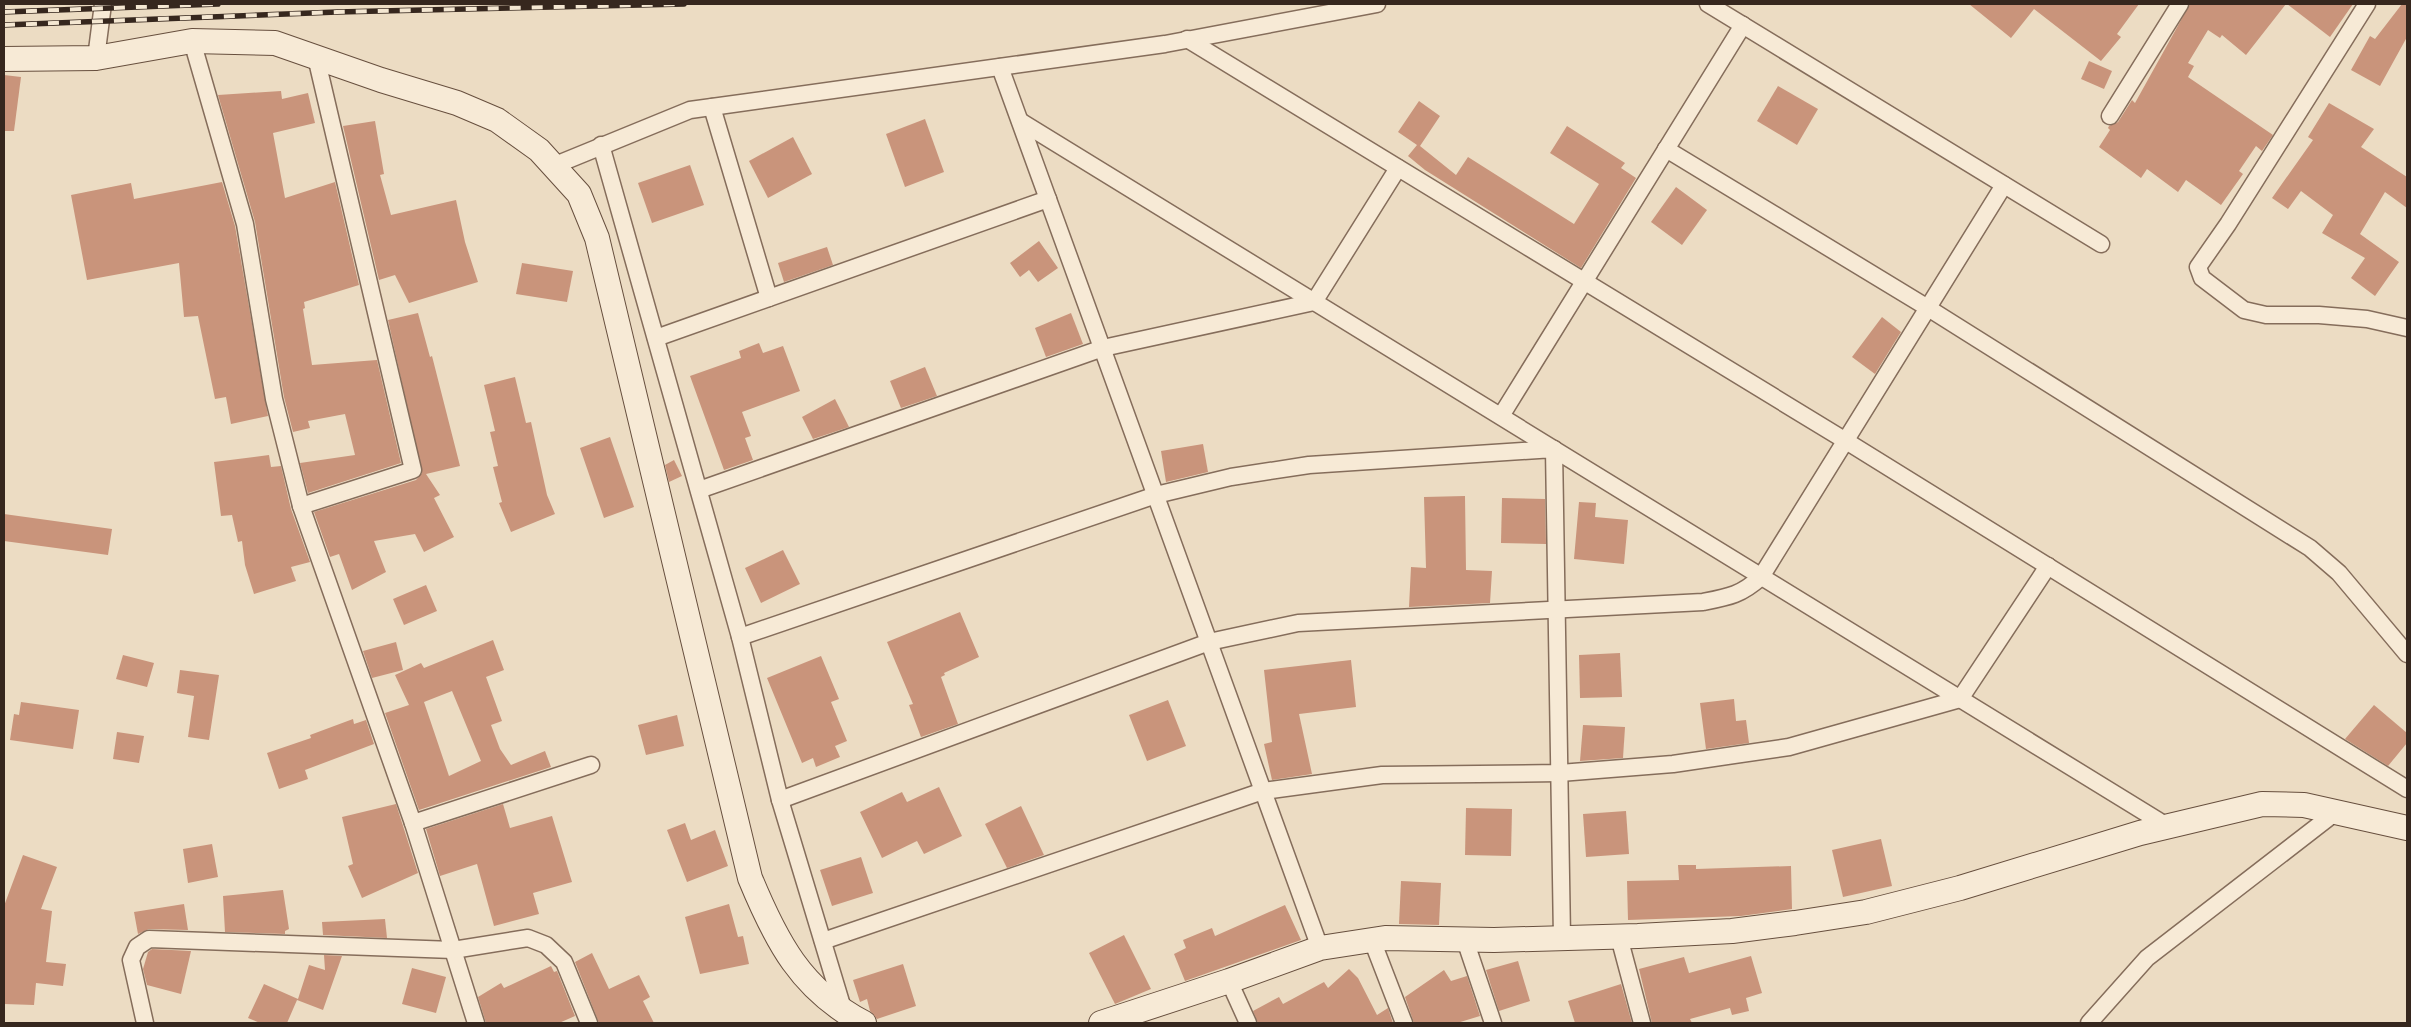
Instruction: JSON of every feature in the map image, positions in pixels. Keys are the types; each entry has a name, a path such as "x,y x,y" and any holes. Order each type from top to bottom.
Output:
{"street":[{"path":"96,58 103,4"},
{"path":"553,166 690,110 1187,40 1376,4"},
{"path":"1708,4 2100,244"},
{"path":"2110,116 2180,4"},
{"path":"2368,4 2234,216 2198,267 2202,278 2244,310 2266,315 2319,315 2367,319 2407,328"},
{"path":"1501,416 1743,25"},
{"path":"1187,40 1846,441 2407,789"},
{"path":"192,41 245,224 274,399 301,506 413,823 476,1023"},
{"path":"4,58 96,58 192,41 275,43 457,103 489,117 539,150 578,194 597,238 750,878 769,924 786,954 816,989 854,1018"},
{"path":"301,506 413,470 316,57"},
{"path":"1000,67 1320,948"},
{"path":"712,107 769,298"},
{"path":"1020,121 2167,826"},
{"path":"601,145 740,637 780,800 823,941 854,1018"},
{"path":"1666,149 1928,308 2310,548 2339,573 2407,654"},
{"path":"699,490 1103,348 1314,302 1398,168"},
{"path":"780,800 1209,642 1298,623 1703,602 1729,597 1746,590 1761,577 2004,184"},
{"path":"656,338 1048,199"},
{"path":"740,637 1156,495 1231,478 1309,465 1554,449"},
{"path":"1554,449 1562,938"},
{"path":"823,941 1264,791 1382,775 1560,773 1673,764 1789,747 1960,699 2048,566"},
{"path":"413,823 591,765"},
{"path":"1101,1023 1142,1017 1230,981 1320,948 1372,940 1619,937 1732,931 1866,912 1960,888 2167,826 2262,804 2304,805 2407,828"},
{"path":"2089,1023 2147,958 2336,812"},
{"path":"1619,937 1642,1023"},
{"path":"146,1023 130,960 137,947 149,939 452,950 528,938 546,945 564,962 589,1023"},
{"path":"1372,940 1404,1023"},
{"path":"1465,940 1492,1023"},
{"path":"1230,981 1248,1023"}],"building":[{"path":"1969,4 2139,4 2117,34 2121,37 2101,61 2034,9 2011,38"},
{"path":"2190,4 2286,4 2246,55 2222,35 2220,38 2208,30 2188,63 2194,66 2188,77 2273,135 2262,151 2256,146 2239,171 2243,174 2221,205 2186,180 2178,192 2147,169 2141,178 2099,147 2110,130 2109,126 2118,122 2132,100 2135,103"},
{"path":"2287,4 2353,4 2330,37"},
{"path":"2402,4 2407,4 2407,37 2380,86 2351,70 2370,36 2375,39"},
{"path":"2089,61 2112,71 2104,89 2081,79"},
{"path":"4,75 21,77 14,131 4,131"},
{"path":"1778,86 1818,109 1797,145 1757,121"},
{"path":"281,91 282,99 308,93 315,123 273,133 285,198 335,182 359,285 304,302 305,308 303,309 312,365 377,360 401,463 308,493 300,463 355,455 345,414 308,421 310,428 293,432 284,397 255,222 218,95"},
{"path":"1419,101 1440,116 1420,146 1456,175 1468,157 1574,224 1599,184 1550,153 1567,126 1625,163 1621,168 1636,178 1581,268 1425,170 1408,156 1417,145 1398,132"},
{"path":"2329,103 2374,129 2361,147 2407,177 2407,208 2385,192 2360,234 2399,262 2375,296 2351,278 2365,258 2322,233 2333,215 2301,191 2288,209 2272,198 2313,140 2308,137"},
{"path":"925,119 944,172 905,187 886,134"},
{"path":"375,121 384,174 380,175 391,215 456,200 465,242 478,282 409,303 395,275 379,280 343,126"},
{"path":"793,137 812,174 768,198 749,161"},
{"path":"690,165 704,205 652,223 638,183"},
{"path":"222,182 235,226 268,416 231,424 226,397 215,399 198,316 184,317 179,263 87,280 71,195 131,183 134,199"},
{"path":"1676,187 1707,210 1682,245 1651,222"},
{"path":"1039,241 1058,268 1038,282 1029,270 1020,277 1010,263"},
{"path":"827,247 833,265 784,282 778,263"},
{"path":"522,263 573,271 567,302 516,294"},
{"path":"418,313 430,357 432,356 460,466 426,474 440,495 434,498 454,537 424,552 415,534 374,541 386,572 352,590 339,554 330,557 314,512 416,480 422,473 388,320"},
{"path":"1071,313 1083,344 1046,357 1035,328"},
{"path":"1882,317 1901,332 1875,374 1852,357"},
{"path":"759,343 763,353 783,346 800,391 742,412 751,436 745,438 753,460 724,470 690,376 741,358 739,351"},
{"path":"925,367 937,396 901,408 890,381"},
{"path":"515,377 526,423 531,422 547,495 555,514 511,532 499,503 502,502 493,467 498,466 490,432 495,431 484,385"},
{"path":"835,399 849,427 813,439 802,417"},
{"path":"610,437 634,507 604,518 580,448"},
{"path":"1203,444 1208,472 1166,482 1161,451"},
{"path":"269,455 271,467 281,466 291,509 310,562 291,567 296,581 254,594 245,565 242,541 238,542 232,515 221,516 214,462"},
{"path":"674,460 682,476 669,482 665,465"},
{"path":"1465,496 1466,570 1492,571 1490,603 1409,607 1411,567 1426,568 1424,497"},
{"path":"1502,498 1545,499 1546,544 1501,543"},
{"path":"1579,502 1596,503 1595,517 1628,520 1624,564 1574,559"},
{"path":"4,514 112,529 108,555 4,541"},
{"path":"783,550 800,584 761,603 745,568"},
{"path":"426,585 437,611 404,625 393,599"},
{"path":"960,612 979,657 944,673 945,675 941,677 958,724 921,737 909,705 913,704 887,642"},
{"path":"493,640 504,670 486,677 502,721 491,725 500,749 511,765 545,751 551,767 419,810 385,713 409,705 395,675 421,663 424,668","holes":["452,691 481,761 449,776 424,702"]},
{"path":"396,642 403,670 372,678 363,651"},
{"path":"1620,653 1622,697 1580,698 1579,655"},
{"path":"123,655 154,663 147,687 116,679"},
{"path":"821,656 839,699 831,702 847,741 835,746 840,757 816,767 813,758 802,763 767,678"},
{"path":"1351,660 1356,707 1299,714 1312,774 1272,780 1264,744 1272,742 1264,670"},
{"path":"180,670 219,675 209,740 188,737 194,696 177,693"},
{"path":"1734,699 1736,721 1746,720 1749,743 1706,749 1700,703"},
{"path":"1168,700 1186,746 1147,761 1129,715"},
{"path":"21,702 79,710 73,749 10,740 14,714 19,715"},
{"path":"2374,705 2407,733 2407,743 2388,766 2345,739"},
{"path":"677,715 684,746 646,755 638,725"},
{"path":"353,719 354,724 366,720 374,744 305,770 308,779 279,789 267,753 311,738 310,735"},
{"path":"1583,725 1625,727 1623,758 1580,761"},
{"path":"117,732 144,736 139,763 113,759"},
{"path":"939,787 962,836 924,854 917,841 882,858 860,812 902,792 907,802"},
{"path":"396,804 418,873 362,898 348,866 353,864 342,817"},
{"path":"503,804 510,828 552,816 572,882 533,893 539,914 494,926 477,864 440,876 426,829"},
{"path":"1021,806 1044,855 1007,868 985,824"},
{"path":"1466,808 1512,809 1511,856 1465,855"},
{"path":"1626,811 1629,854 1586,857 1583,814"},
{"path":"685,823 691,840 715,830 728,866 687,882 667,830"},
{"path":"1881,839 1892,886 1843,897 1832,850"},
{"path":"212,844 218,877 188,883 183,849"},
{"path":"23,855 57,867 41,909 52,911 46,962 66,964 63,986 36,983 34,1005 4,1004 4,906"},
{"path":"861,857 873,893 832,906 820,870"},
{"path":"1678,865 1696,865 1696,869 1791,866 1792,909 1741,916 1628,920 1627,881 1679,880"},
{"path":"1401,881 1441,883 1439,925 1399,924"},
{"path":"283,890 289,929 285,931 285,934 225,932 223,896"},
{"path":"184,904 188,930 149,929 138,934 134,912"},
{"path":"729,904 738,937 743,936 749,964 700,974 685,917"},
{"path":"1285,905 1301,940 1185,981 1174,954 1186,948 1183,940 1212,928 1215,936"},
{"path":"385,919 387,938 323,935 322,922"},
{"path":"1124,935 1151,989 1115,1004 1089,953"},
{"path":"152,949 191,951 181,994 147,985 143,969 148,952"},
{"path":"592,953 609,989 639,975 650,997 643,1001 654,1023 599,1023 575,962"},
{"path":"324,955 342,956 323,1010 297,1000 287,1023 260,1023 248,1018 264,984 298,999 309,965 325,970"},
{"path":"1751,956 1762,993 1746,998 1749,1011 1732,1015 1730,1008 1690,1019 1692,1023 1652,1023 1639,969 1684,957 1689,973"},
{"path":"1518,961 1530,1001 1499,1011 1486,970"},
{"path":"903,964 916,1006 877,1019 870,1011 867,999 860,1002 853,980"},
{"path":"551,966 554,972 557,971 575,1016 559,1023 486,1023 478,997 501,983 504,988"},
{"path":"412,968 446,977 436,1013 402,1004"},
{"path":"1349,969 1358,978 1377,1015 1388,1008 1393,1023 1258,1023 1253,1011 1279,997 1283,1004 1324,982 1328,988"},
{"path":"1444,970 1451,981 1467,976 1480,1016 1457,1023 1414,1023 1405,997"},
{"path":"1621,984 1632,1023 1575,1023 1568,1001"}],"railway":[{"path":"4,12 218,4"},
{"path":"4,25 337,12 684,4"}]}
